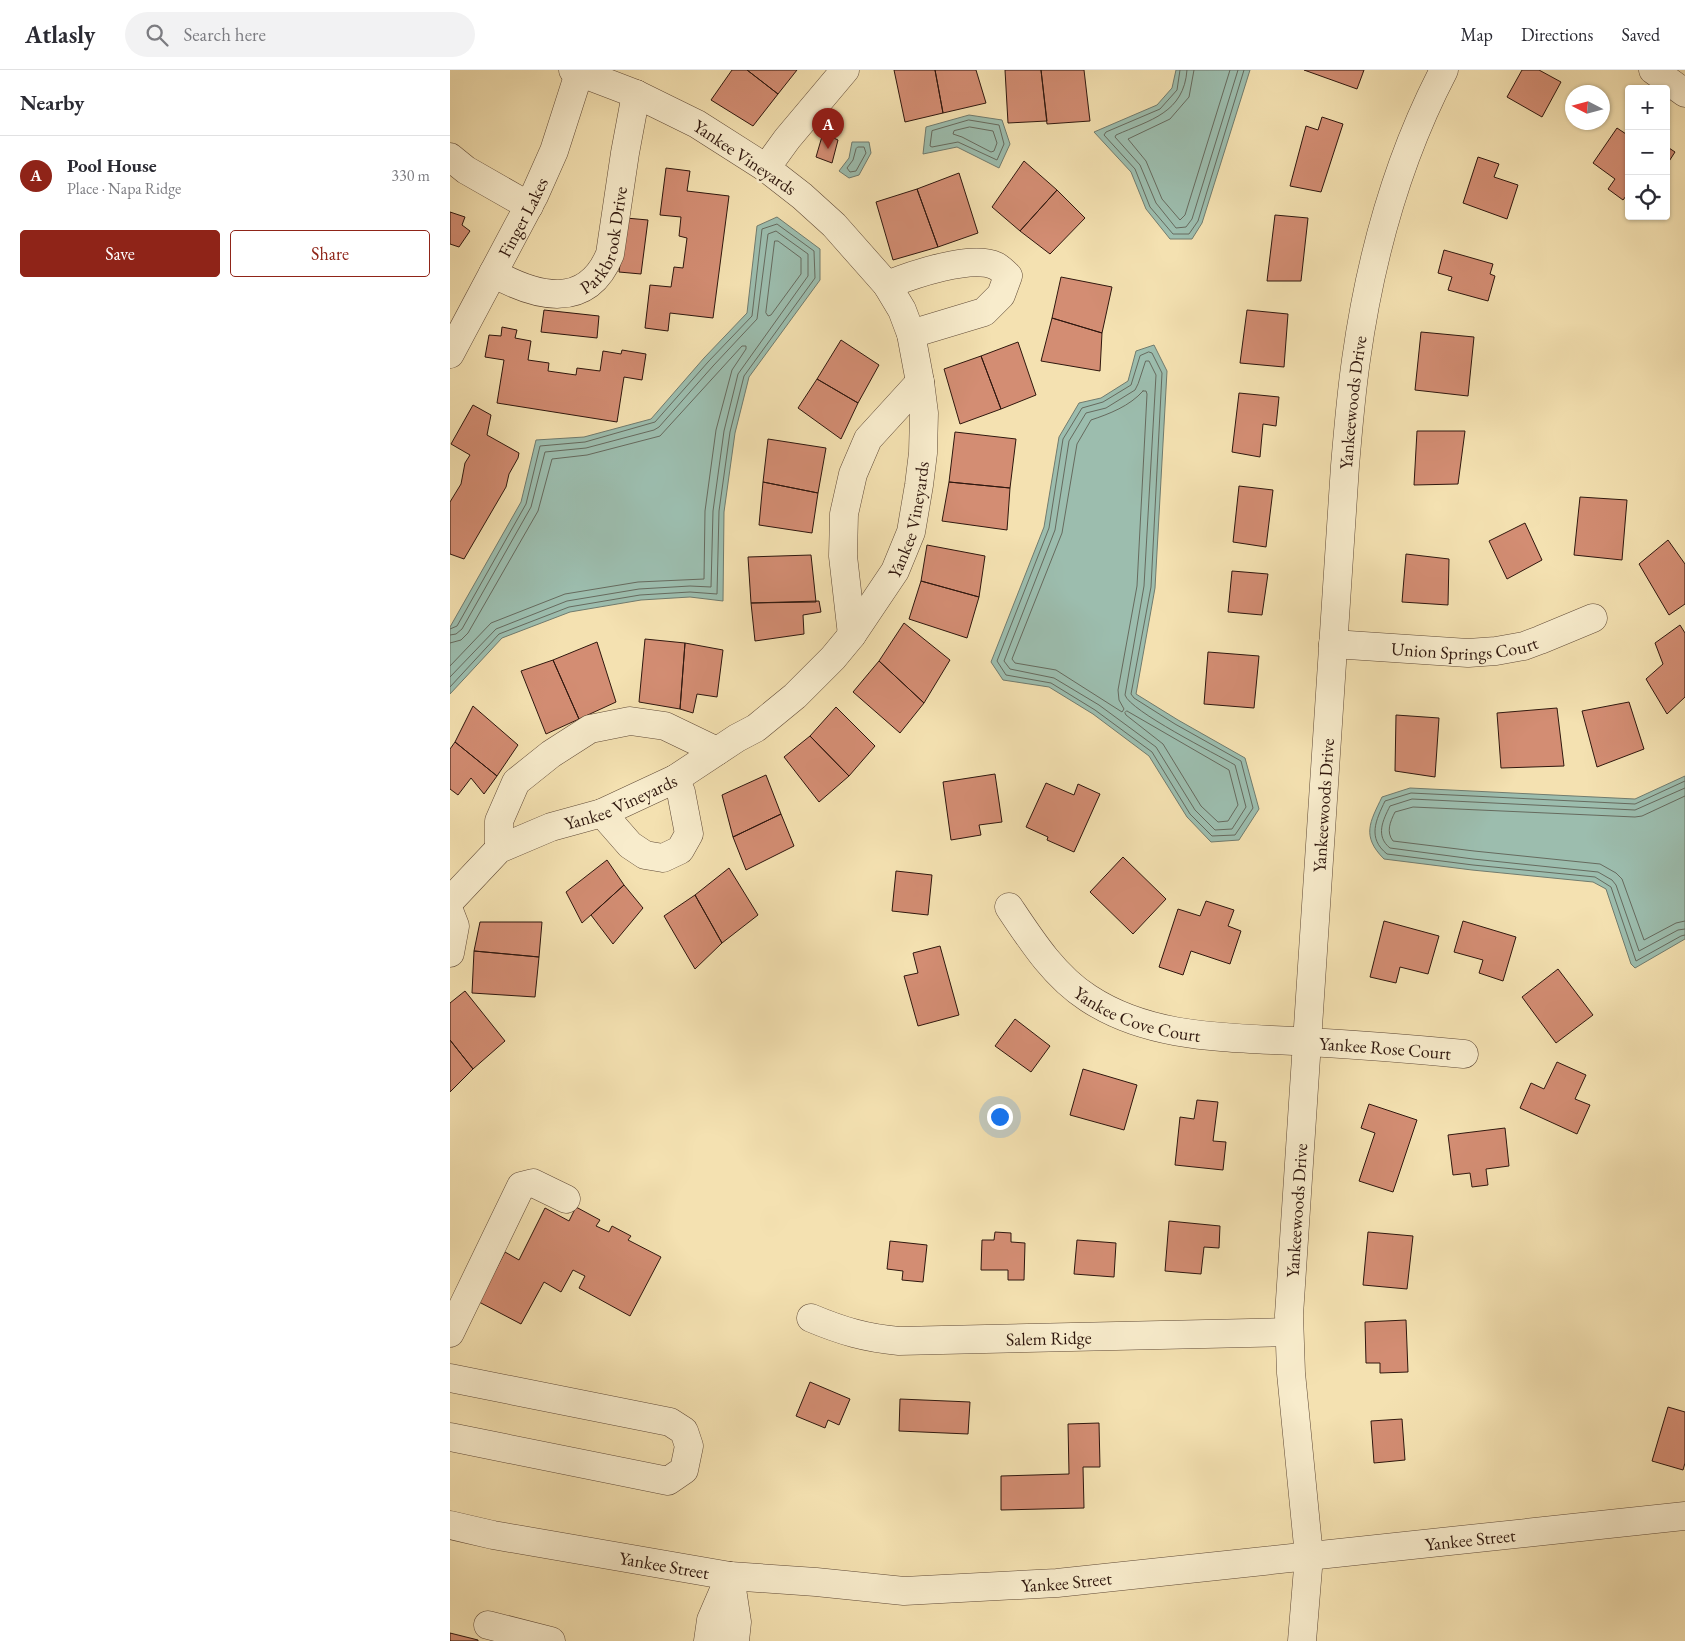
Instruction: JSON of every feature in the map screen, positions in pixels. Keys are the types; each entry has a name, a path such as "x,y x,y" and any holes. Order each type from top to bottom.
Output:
{"street":[{"path":"766,168 792,132 845,70"},
{"name":"Yankeewoods Drive","path":"1302,1641 1309,1556 1289,1332 1344,466 1356,360 1367,293 1382,225 1406,155 1431,94 1444,70"},
{"path":"1654,70 1685,93"},
{"name":"Yankee Vineyards","path":"450,901 499,849 551,827 602,813 675,779 756,728 795,696 833,658 852,635 894,571 911,532 923,453 924,413 912,334 902,310 887,285 834,225 802,196 766,168 697,124 636,94 577,71"},
{"name":"Finger Lakes","path":"450,354 529,206 554,151 577,71"},
{"name":"Parkbrook Drive","path":"493,273 535,292 555,294 571,293 585,288 605,268 610,254 636,94"},
{"path":"450,157 466,170 529,206"},
{"path":"887,285 913,275 975,261 997,266 1008,276 1001,295 984,312 912,334"},
{"path":"852,635 843,556 844,514 853,474 868,439 920,382"},
{"name":"Union Springs Court","path":"1333,644 1468,653 1496,651 1540,640 1593,618"},
{"path":"499,849 499,821 516,782 551,754 590,729 630,721 665,726 717,751"},
{"path":"602,813 630,845 645,855 663,858 680,850 689,834 681,792 675,779"},
{"name":"Yankee Cove Court","path":"1009,907 1032,941 1058,973 1086,997 1111,1012 1136,1023 1164,1030 1237,1038 1307,1042"},
{"path":"450,912 455,926 450,953"},
{"name":"Yankee Rose Court","path":"1307,1042 1382,1046 1464,1054"},
{"path":"450,1333 521,1186 533,1183 566,1199"},
{"name":"Salem Ridge","path":"811,1318 842,1331 870,1338 899,1341 1289,1332"},
{"path":"450,1378 670,1422 684,1432 689,1446 684,1470 668,1481 450,1438"},
{"name":"Yankee Street","path":"450,1525 493,1535 730,1576 904,1591 1057,1583 1685,1516"},
{"path":"708,1641 710,1620 730,1576"},
{"path":"730,1576 737,1622 734,1641"},
{"path":"488,1625 551,1641"}],"water":[{"path":"1176,70 1250,70 1202,223 1192,239 1170,239 1146,209 1131,172 1094,132 1157,105 1172,88"},
{"path":"969,115 1002,120 1010,144 999,168 957,147 923,154 926,127"},
{"path":"852,142 869,142 871,153 859,175 849,178 839,171 849,158"},
{"path":"777,217 820,249 820,280 749,377 735,433 724,512 723,601 690,597 641,600 570,612 502,638 450,694 450,627 521,502 536,440 584,437 651,419 704,358 747,313 757,226"},
{"path":"1154,345 1167,371 1155,588 1136,694 1245,758 1259,809 1239,840 1211,842 1187,817 1149,756 1093,714 1049,687 1003,680 991,662 1044,527 1059,437 1079,403 1101,398 1128,381 1136,351"},
{"path":"1685,776 1685,939 1635,968 1631,964 1606,889 1593,882 1384,859 1372,843 1370,836 1371,822 1382,797 1410,788 1635,799"}],"building":[{"path":"732,70 747,70 778,94 753,126 711,100"},
{"path":"747,70 797,70 778,94"},
{"path":"894,70 935,70 943,113 905,122"},
{"path":"935,70 976,70 986,103 943,113"},
{"path":"1005,70 1041,70 1047,121 1008,123"},
{"path":"1041,70 1084,70 1090,121 1047,124"},
{"path":"1304,70 1364,70 1357,89"},
{"path":"1522,70 1539,70 1561,82 1542,117 1507,97"},
{"path":"1322,117 1343,124 1321,192 1290,186 1306,126 1318,130"},
{"path":"1617,128 1625,133 1625,197 1623,200 1608,189 1615,179 1593,163"},
{"path":"823,133 838,140 832,163 816,157"},
{"path":"1670,149 1675,152 1670,160"},
{"path":"1478,157 1499,164 1494,177 1518,185 1507,219 1463,203"},
{"path":"1024,161 1057,190 1020,231 992,207"},
{"path":"666,168 690,171 687,191 729,196 713,318 670,313 668,331 645,328 650,285 671,287 674,267 683,268 687,238 679,236 681,217 660,215"},
{"path":"959,173 978,233 938,247 917,189"},
{"path":"917,189 938,247 893,260 876,202"},
{"path":"1057,190 1085,218 1050,254 1020,231"},
{"path":"450,212 465,217 462,225 470,231 459,247 450,244"},
{"path":"1275,215 1308,218 1301,281 1267,281"},
{"path":"626,218 648,220 641,274 619,272"},
{"path":"1444,250 1493,264 1490,274 1495,276 1488,301 1448,290 1452,277 1438,273"},
{"path":"1061,277 1112,287 1102,333 1052,318"},
{"path":"544,310 599,316 597,338 541,332"},
{"path":"1247,310 1288,314 1284,367 1240,363"},
{"path":"1052,318 1102,333 1100,371 1041,361"},
{"path":"502,327 517,330 515,338 531,341 528,360 549,363 548,371 576,375 577,368 600,371 603,351 621,354 622,350 646,354 642,380 624,377 617,422 497,403 504,360 485,357 489,335 501,336"},
{"path":"1421,332 1474,337 1468,396 1415,390"},
{"path":"841,340 879,365 858,403 817,379"},
{"path":"1018,342 1036,395 1001,409 981,356"},
{"path":"981,356 1001,409 960,424 944,369"},
{"path":"817,379 858,403 841,439 798,408"},
{"path":"1239,393 1279,397 1276,426 1263,424 1260,457 1232,452"},
{"path":"473,405 491,415 487,435 519,453 509,474 506,487 464,559 450,554 450,502 461,484 465,463 470,455 451,444"},
{"path":"1417,431 1465,431 1458,484 1414,485"},
{"path":"955,432 1016,439 1010,488 949,482"},
{"path":"768,439 826,448 818,493 763,482"},
{"path":"763,482 818,493 812,533 759,525"},
{"path":"949,482 1010,488 1007,530 942,521"},
{"path":"1239,486 1273,490 1266,547 1233,542"},
{"path":"1580,497 1627,500 1622,560 1574,555"},
{"path":"1525,523 1542,560 1507,579 1489,541"},
{"path":"1668,540 1685,564 1685,604 1669,615 1639,564"},
{"path":"927,545 985,556 979,597 921,581"},
{"path":"1406,554 1449,559 1448,605 1402,602"},
{"path":"811,555 816,602 751,603 748,557"},
{"path":"1232,571 1268,574 1262,615 1228,612"},
{"path":"921,581 979,597 967,638 909,619"},
{"path":"819,601 821,612 803,615 804,634 755,641 751,603"},
{"path":"904,623 950,660 924,703 879,661"},
{"path":"1680,625 1685,633 1685,697 1667,714 1646,679 1663,664 1655,643"},
{"path":"645,639 685,643 680,709 639,702"},
{"path":"597,642 616,702 579,719 553,660"},
{"path":"685,643 723,650 717,697 697,694 693,713 680,709"},
{"path":"1208,652 1259,656 1254,708 1204,704"},
{"path":"553,660 579,719 546,734 521,671"},
{"path":"879,661 924,703 900,733 853,692"},
{"path":"1629,702 1644,749 1597,767 1582,711"},
{"path":"473,706 518,745 497,776 455,742"},
{"path":"836,707 875,746 849,776 810,736"},
{"path":"1557,708 1564,766 1501,768 1497,713"},
{"path":"1396,715 1439,718 1435,777 1395,771"},
{"path":"810,736 849,776 819,802 784,757"},
{"path":"455,742 497,776 484,794 471,778 458,795 450,789 450,749"},
{"path":"995,774 1002,822 979,825 981,835 951,840 943,782"},
{"path":"766,775 781,814 733,837 722,795"},
{"path":"1046,783 1074,795 1078,784 1100,794 1074,852 1047,840 1048,837 1026,827"},
{"path":"781,814 794,846 746,870 733,837"},
{"path":"1123,857 1166,899 1133,934 1090,892"},
{"path":"607,860 624,885 582,923 566,892"},
{"path":"729,868 758,915 722,943 695,895"},
{"path":"896,871 932,875 928,915 892,911"},
{"path":"624,885 643,908 613,944 591,915"},
{"path":"695,895 722,943 695,969 664,916"},
{"path":"1206,901 1234,910 1228,926 1241,931 1230,964 1191,951 1183,975 1159,967 1178,909 1200,916"},
{"path":"1384,921 1439,936 1428,974 1400,967 1396,983 1370,977"},
{"path":"1463,921 1516,937 1503,981 1479,973 1483,960 1454,952"},
{"path":"480,922 542,922 539,957 474,951"},
{"path":"940,946 959,1015 918,1026 904,976 918,973 913,953"},
{"path":"474,951 539,957 535,997 472,993"},
{"path":"1558,969 1593,1015 1556,1043 1522,997"},
{"path":"465,991 505,1041 473,1069 450,1040 450,1003"},
{"path":"1015,1019 1050,1046 1031,1072 995,1046"},
{"path":"450,1040 473,1069 450,1092"},
{"path":"1557,1062 1586,1075 1575,1099 1590,1105 1577,1134 1520,1108 1531,1083 1544,1089"},
{"path":"1083,1069 1137,1085 1124,1130 1070,1115"},
{"path":"1197,1100 1218,1102 1213,1141 1226,1142 1223,1170 1175,1165 1180,1117 1194,1119"},
{"path":"1369,1104 1417,1120 1393,1192 1359,1181 1375,1133 1361,1128"},
{"path":"1505,1128 1509,1166 1486,1169 1488,1185 1472,1187 1470,1173 1453,1175 1448,1135"},
{"path":"576,1207 600,1220 596,1226 609,1232 612,1226 631,1236 628,1240 661,1257 630,1316 579,1288 585,1276 573,1270 561,1292 544,1282 521,1324 479,1302 505,1252 519,1260 545,1208 569,1221"},
{"path":"1169,1221 1220,1226 1219,1248 1204,1247 1201,1274 1165,1271"},
{"path":"995,1232 1011,1233 1011,1242 1025,1243 1024,1280 1008,1280 1008,1270 981,1270 982,1240 994,1240"},
{"path":"1368,1232 1413,1236 1407,1289 1363,1285"},
{"path":"1077,1240 1116,1243 1114,1277 1074,1274"},
{"path":"890,1241 927,1245 923,1282 902,1280 903,1271 887,1269"},
{"path":"1406,1320 1408,1372 1380,1373 1380,1363 1366,1363 1365,1322"},
{"path":"810,1382 850,1399 839,1425 828,1420 825,1428 796,1416"},
{"path":"900,1399 970,1402 968,1434 899,1431"},
{"path":"1668,1407 1685,1412 1685,1463 1683,1470 1652,1461"},
{"path":"1402,1419 1405,1460 1374,1463 1371,1421"},
{"path":"1099,1423 1100,1467 1083,1467 1084,1508 1001,1510 1001,1476 1069,1474 1068,1424"},
{"path":"450,1633 478,1640 478,1641 450,1641"}],"place":[{"name":"Pool House","path":"828,149"}]}
